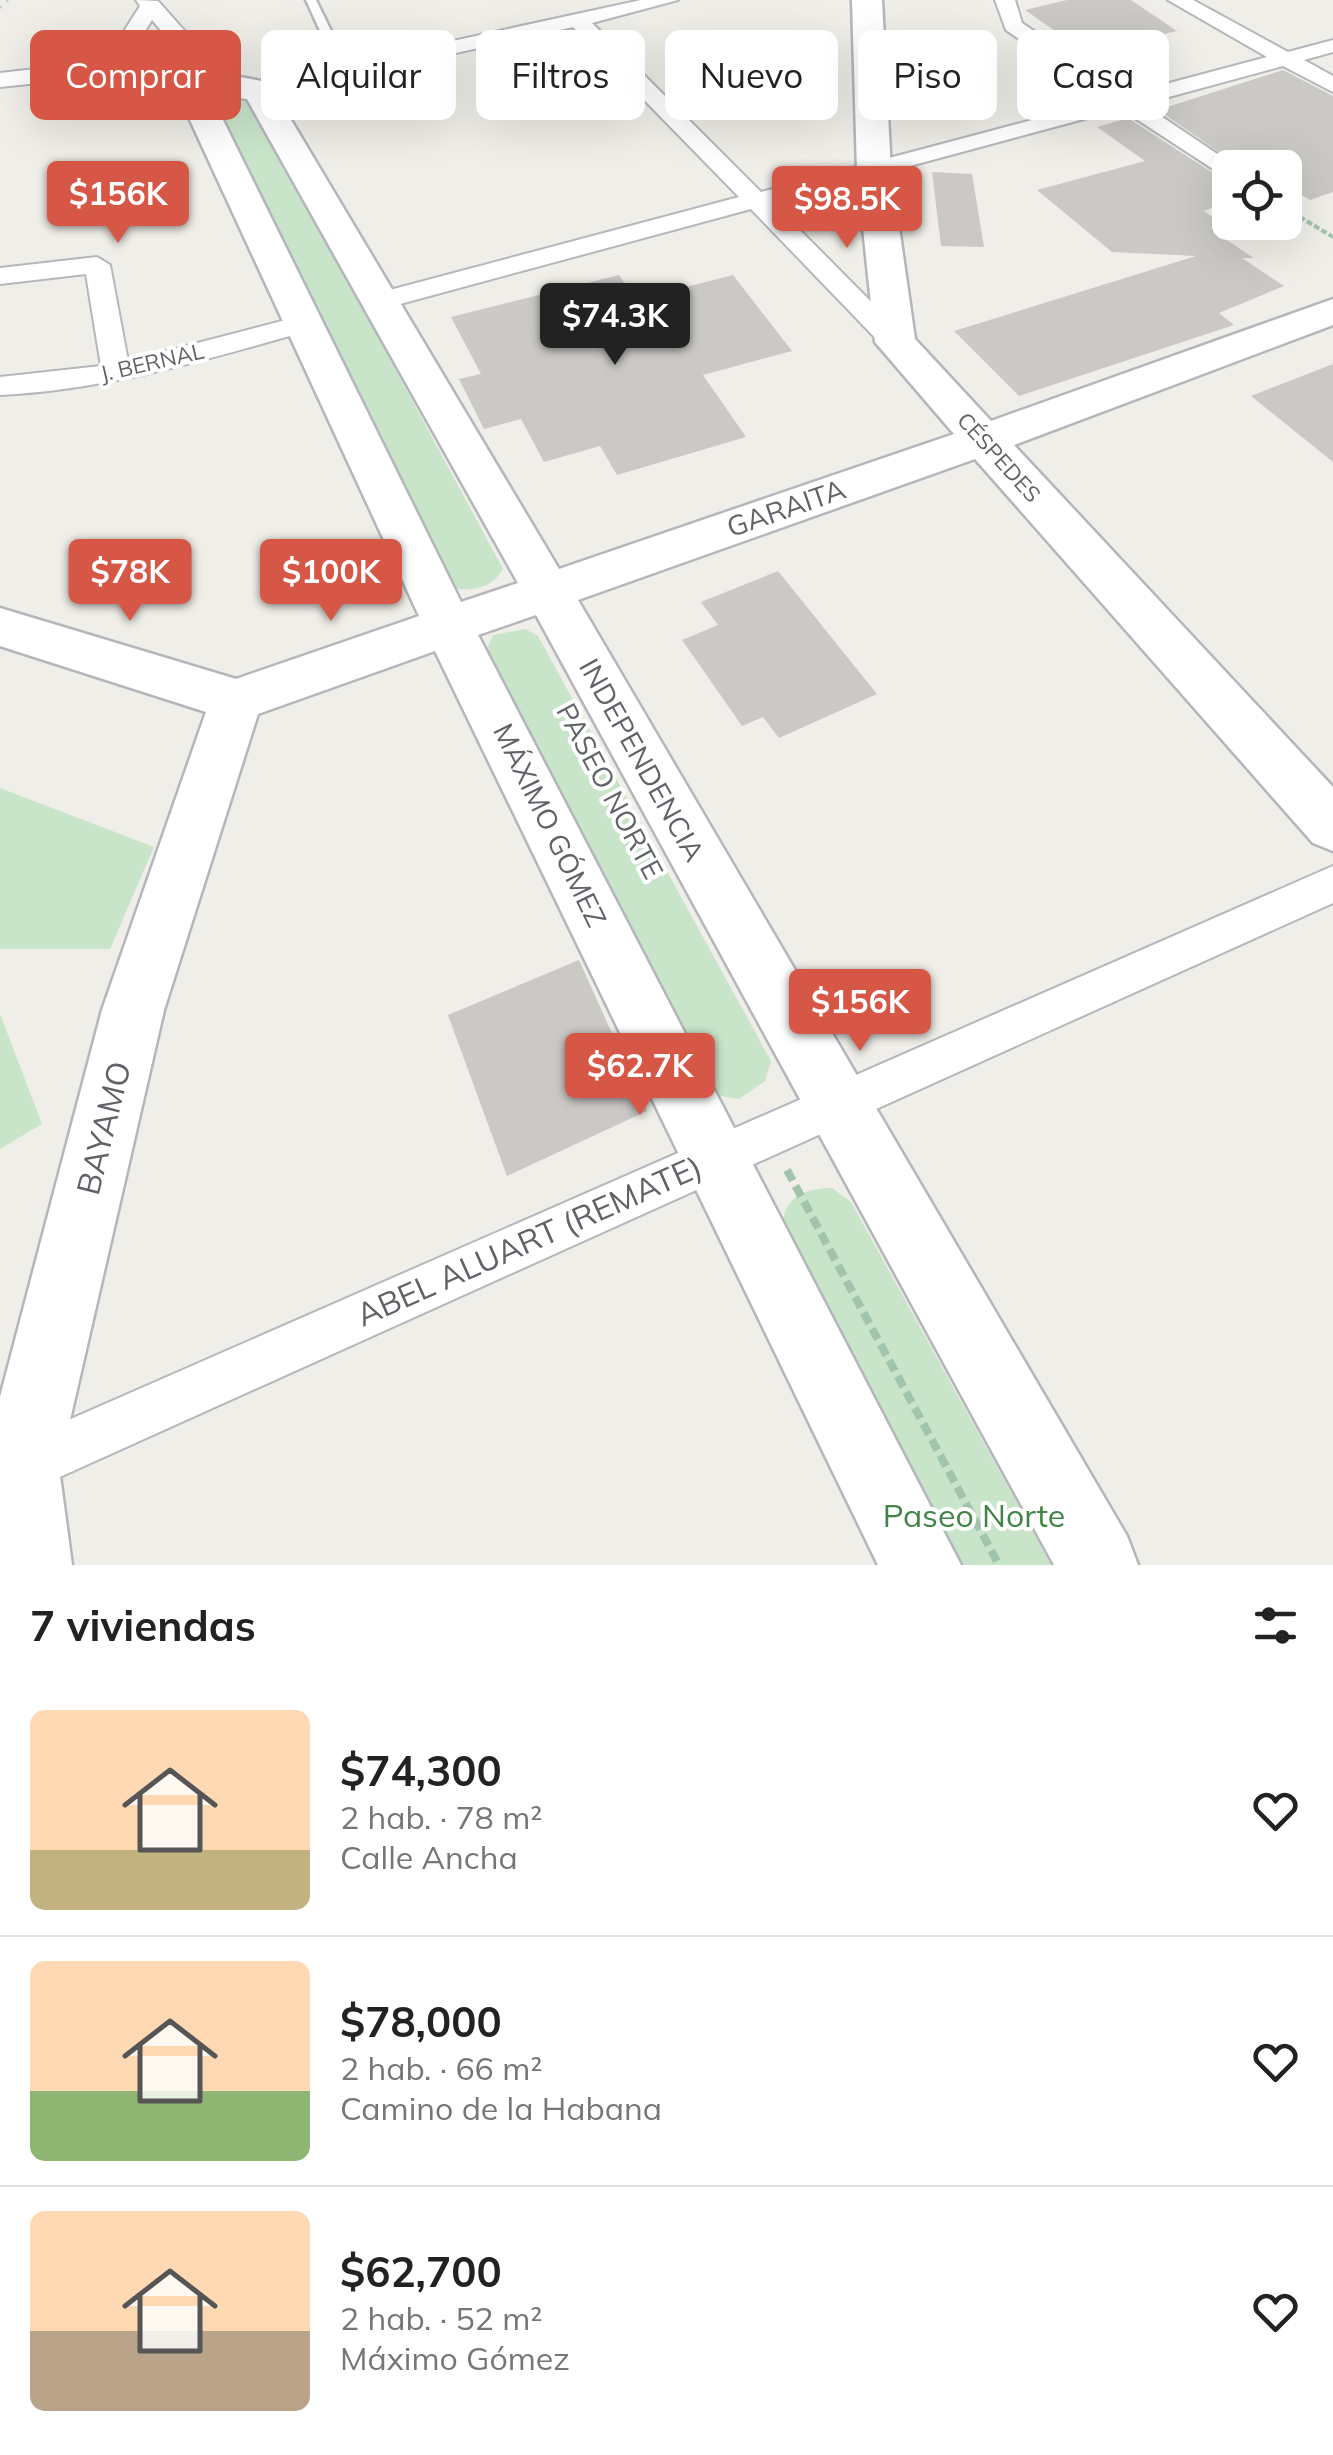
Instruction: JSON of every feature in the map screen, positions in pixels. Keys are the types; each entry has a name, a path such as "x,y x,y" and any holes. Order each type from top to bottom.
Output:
{"street":[{"path":"456,45 668,0"},
{"path":"867,0 874,171 895,342"},
{"path":"1005,0 1013,26 1019,30"},
{"path":"1178,0 1333,85"},
{"path":"133,30 148,3"},
{"name":"INDEPENDENCIA","path":"148,3 175,30"},
{"path":"576,19 759,200 895,342"},
{"path":"1169,92 1333,46"},
{"path":"0,80 30,75"},
{"name":"INDEPENDENCIA","path":"241,99 380,301 1098,1565"},
{"name":"MÁXIMO GÓMEZ","path":"206,120 301,324 452,625 741,1147 921,1565"},
{"path":"380,301 1064,120"},
{"path":"1149,120 1212,161"},
{"path":"0,276 97,265 116,371"},
{"name":"GARAITA","path":"236,700 983,440 1333,311"},
{"name":"J. BERNAL","path":"0,386 40,386 116,371 301,324"},
{"name":"CÉSPEDES","path":"895,342 1333,826"},
{"path":"0,627 236,700"},
{"name":"BAYAMO","path":"32,1565 10,1472 133,1010 236,700"},
{"name":"ABEL ALUART (REMATE)","path":"10,1472 1333,884"}],"lane":[{"path":"311,0 325,30"}],"path":[{"path":"1302,219 1333,238"},
{"path":"741,1147 999,1565"}],"green space":[{"path":"241,100 252,103 503,569 486,585 472,589 448,587 221,120 241,120"},
{"path":"525,629 538,636 771,1061 765,1081 739,1099 701,1093 485,653 493,635"},
{"path":"0,788 154,847 110,949 0,949"},
{"path":"0,1014 42,1124 0,1149"},
{"name":"Paseo Norte","path":"832,1188 851,1202 1051,1565 949,1565 783,1233 785,1212 795,1198"}],"building":[{"path":"1067,0 1131,0 1177,31 1054,30 1025,10"},
{"path":"1283,70 1333,96 1333,192 1310,200 1302,195 1302,150 1216,150 1169,118 1169,106"},
{"path":"1131,120 1212,172 1212,208 1204,211 1212,216 1212,240 1227,240 1254,258 1242,258 1284,286 1219,313 1234,325 1019,396 954,331 1196,256 1112,252 1037,190 1145,161 1097,127"},
{"path":"932,172 972,174 984,247 941,246"},
{"path":"619,275 636,300 733,275 792,351 703,375 746,437 617,475 600,446 544,462 521,419 484,429 459,379 481,374 451,317"},
{"path":"1333,364 1333,462 1251,396"},
{"path":"778,571 877,694 779,738 763,717 742,726 682,640 718,625 701,602"},
{"path":"579,960 647,1111 507,1176 448,1015"}],"railway":[{"path":"0,7 7,0"}]}
